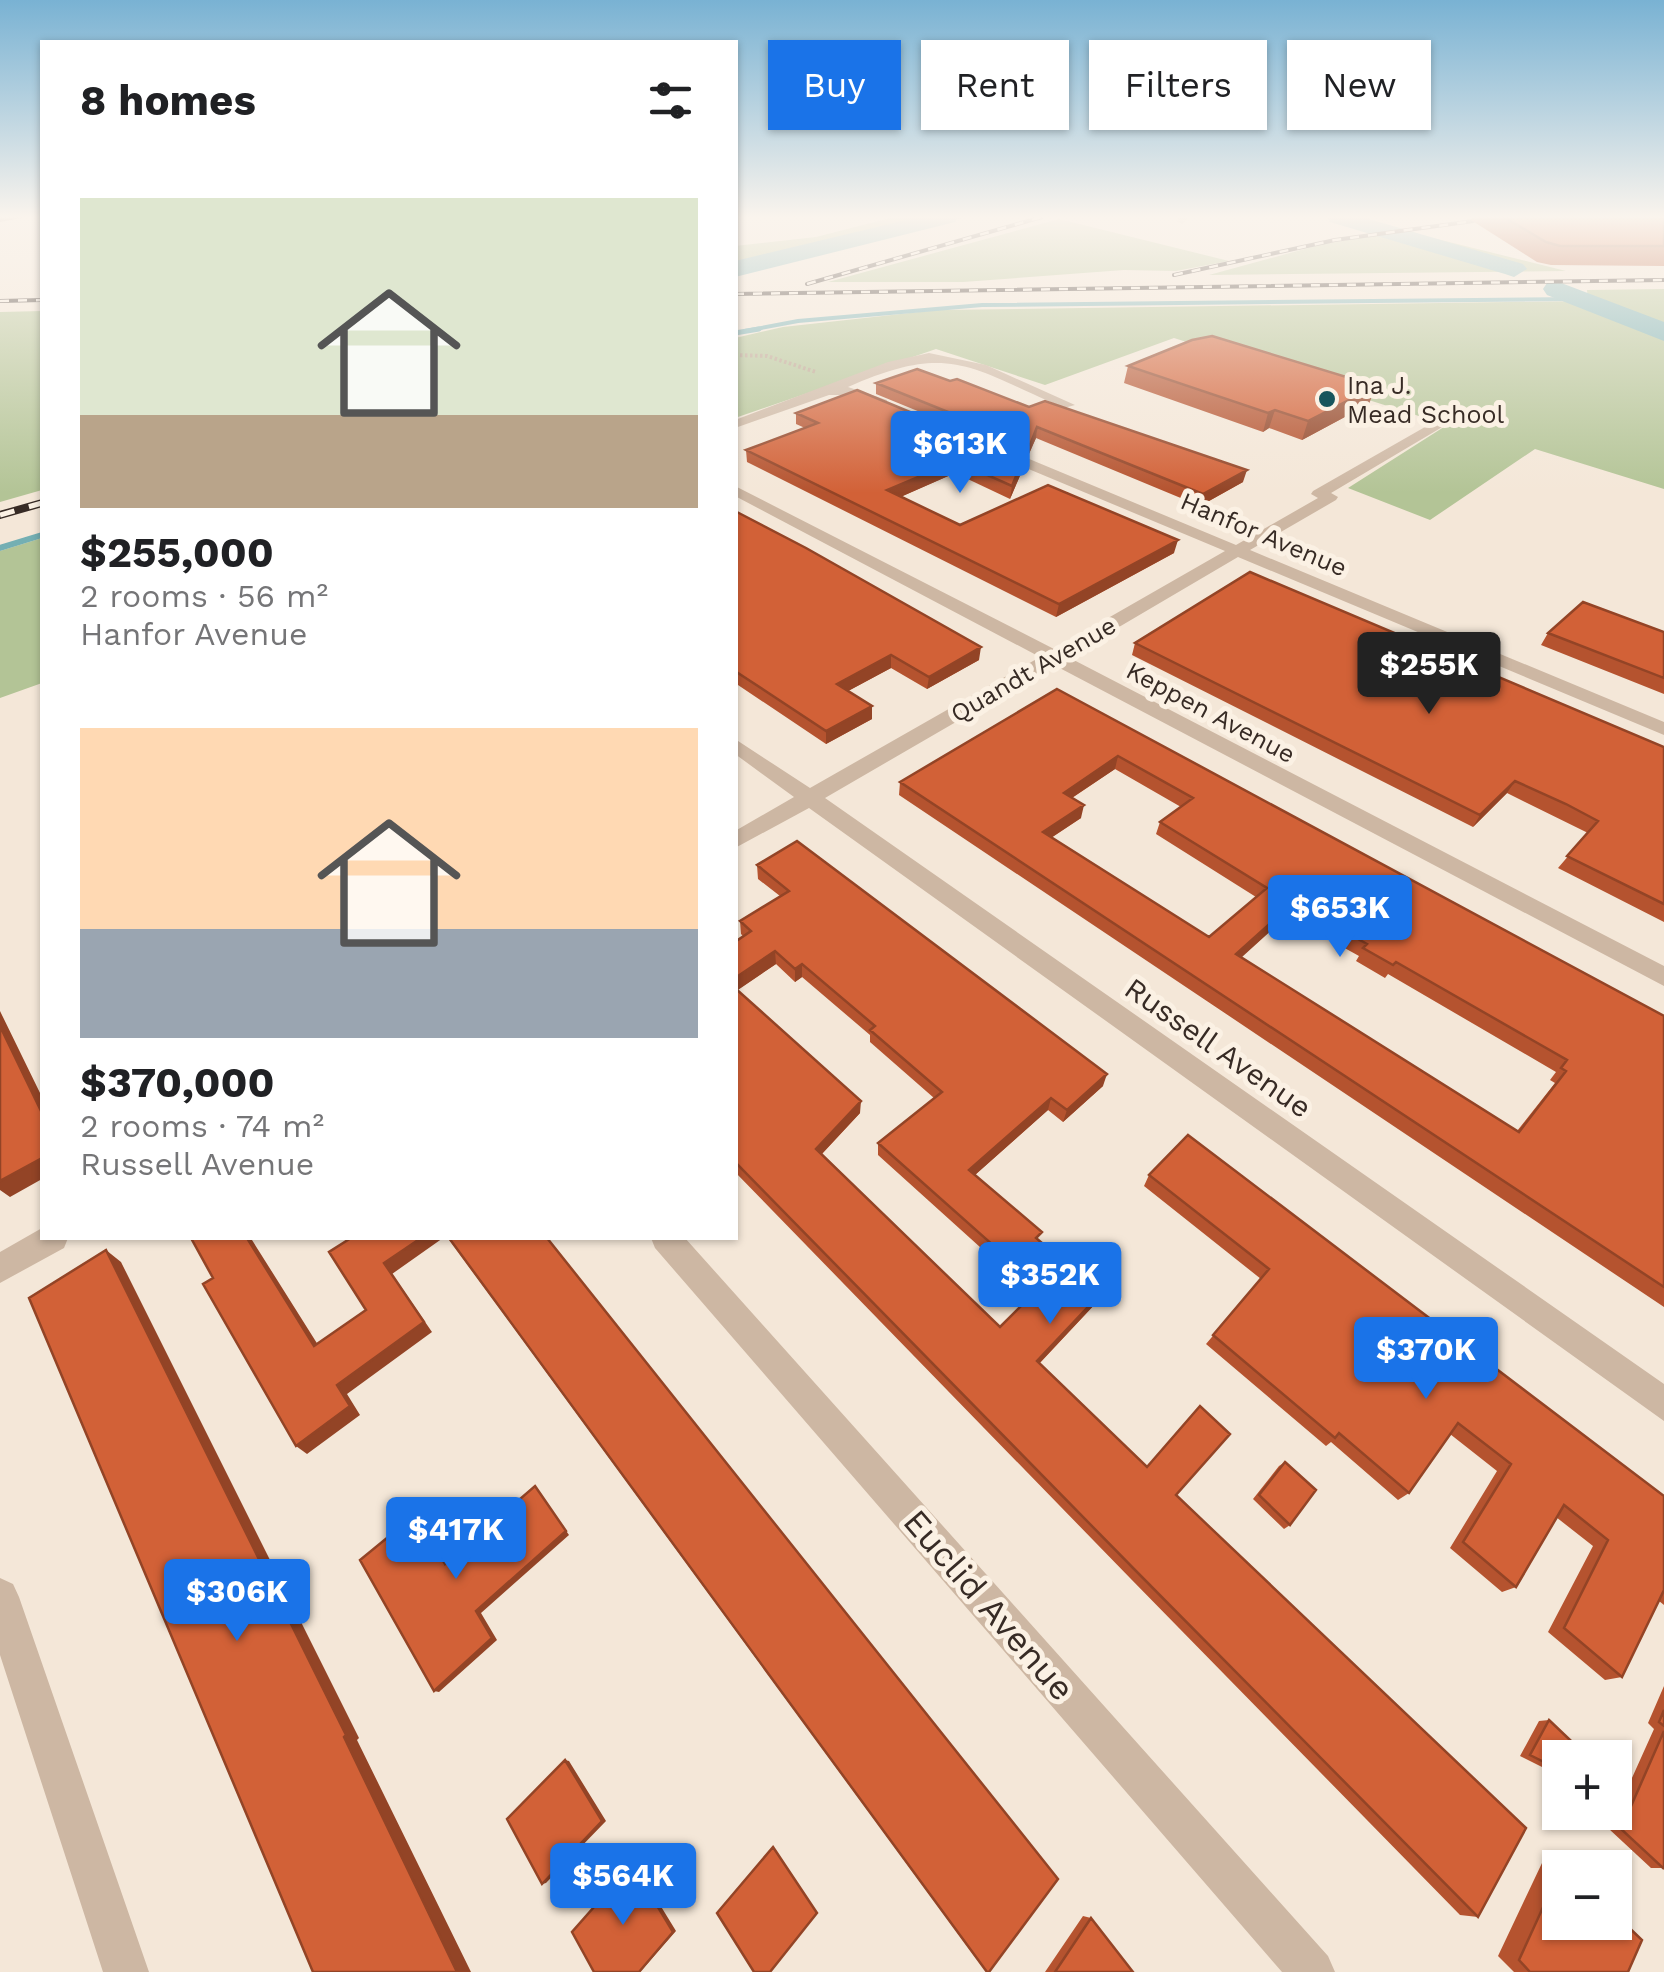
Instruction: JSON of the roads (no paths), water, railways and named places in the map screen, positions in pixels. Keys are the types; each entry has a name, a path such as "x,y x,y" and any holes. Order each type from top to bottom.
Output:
{"street":[{"path":"738,423 918,358 934,357 972,366 1069,406"},
{"path":"835,390 908,414"},
{"name":"Quandt Avenue","path":"738,838 1240,550 1437,426"},
{"name":"Hanfor Avenue","path":"980,444 1664,728"},
{"name":"Keppen Avenue","path":"738,492 1664,976"},
{"name":"Russell Avenue","path":"738,747 1664,1404"},
{"path":"0,1268 49,1240"},
{"name":"Euclid Avenue","path":"668,1240 1312,1972"},
{"path":"0,1598 126,1972"}],"waterway":[{"path":"745,331 798,321 936,309"},
{"path":"1606,309 1664,332"},
{"path":"738,332 759,329"},
{"path":"0,548 40,536"}],"railway":[{"path":"0,515 40,504"}],"place":[{"name":"Ina J. Mead School","path":"1327,399"}]}
